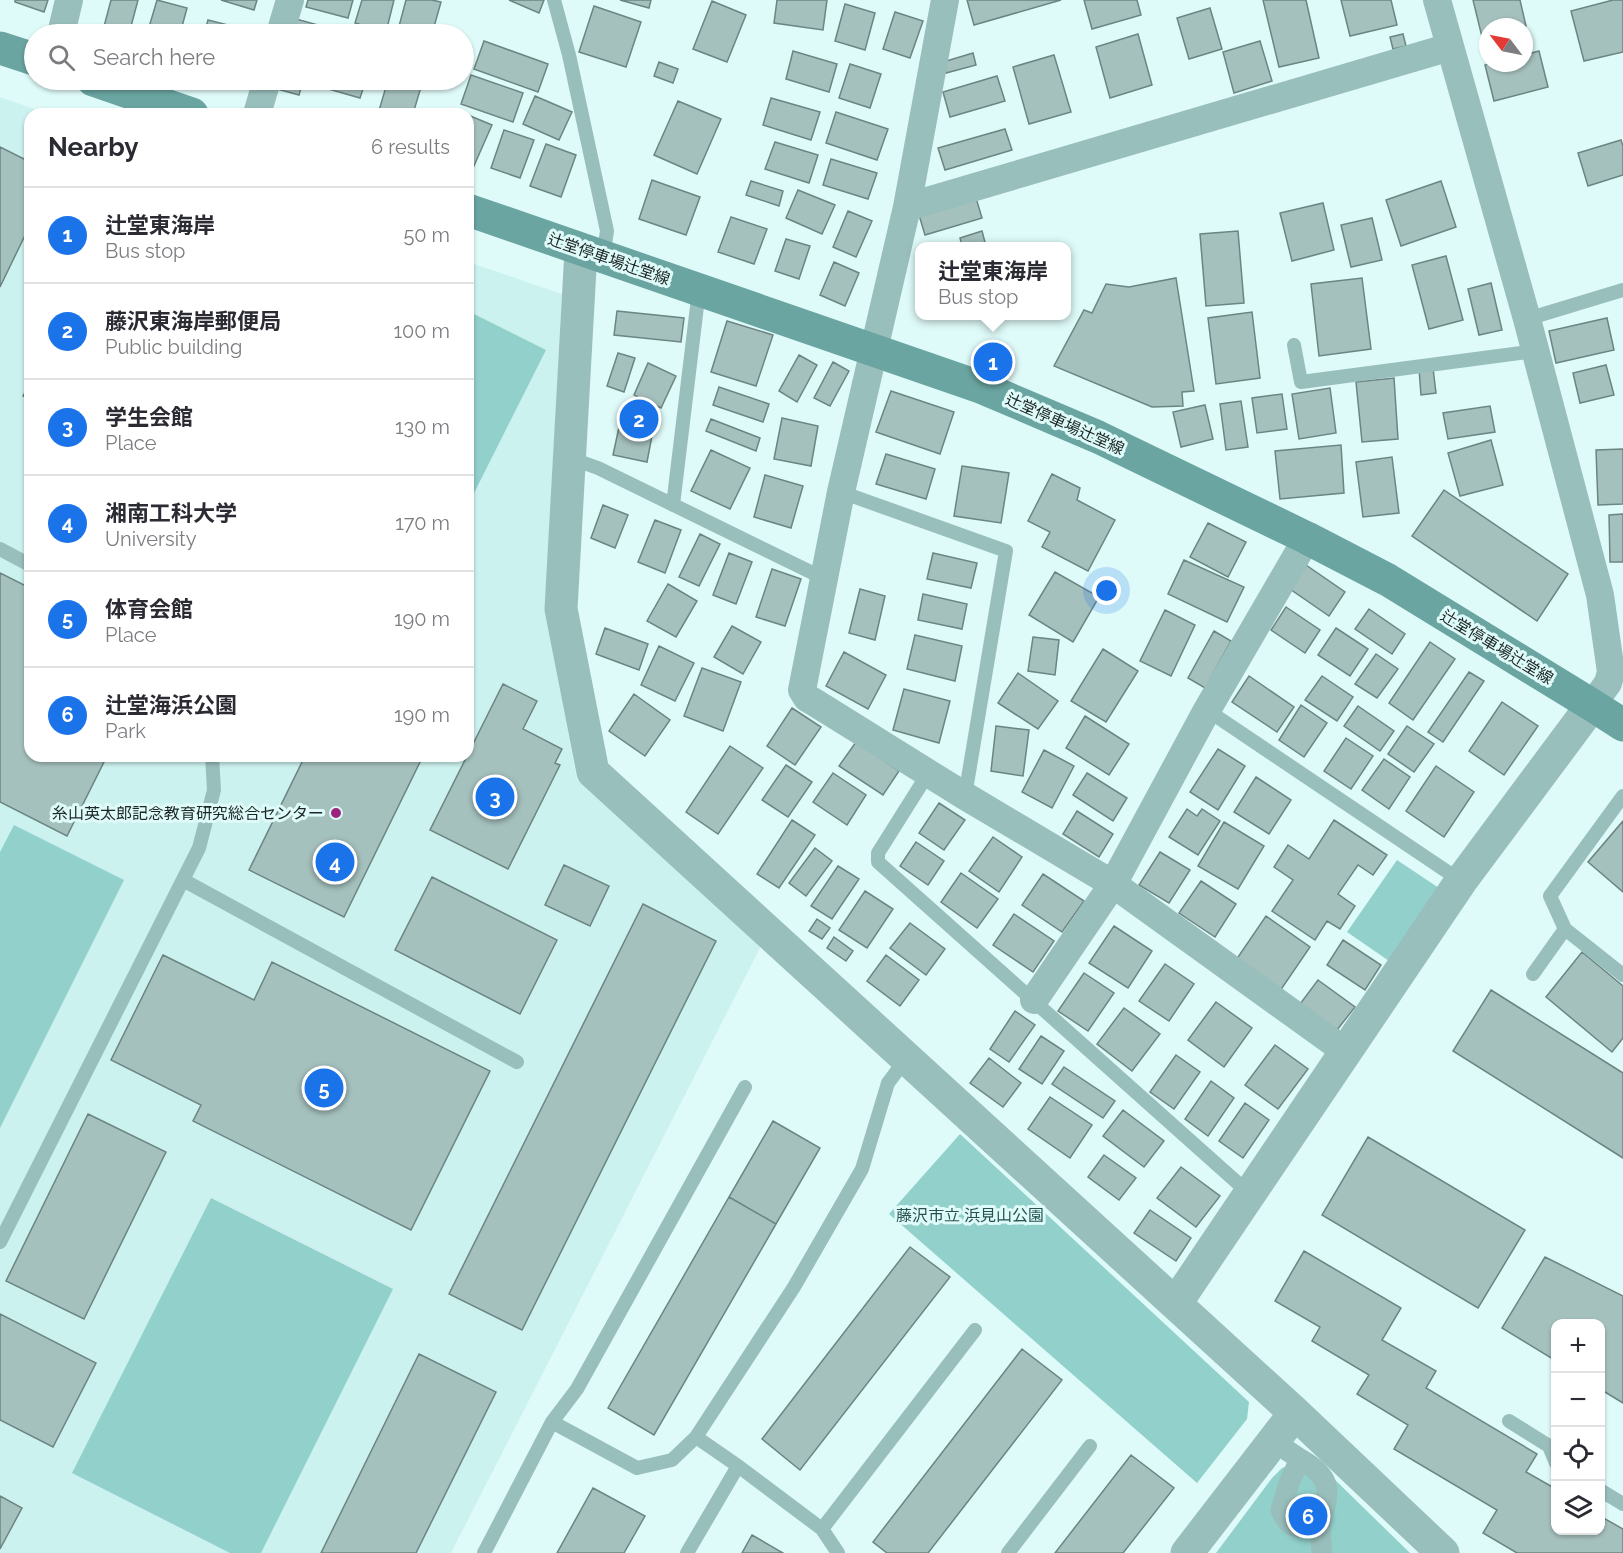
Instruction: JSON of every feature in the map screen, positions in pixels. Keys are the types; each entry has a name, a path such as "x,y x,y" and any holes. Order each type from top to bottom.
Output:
{"main road":[{"path":"0,48 24,56"},
{"path":"122,90 175,108"},
{"name":"辻堂停車場辻堂線","path":"474,212 983,388 1098,436 1388,580 1623,725"}],"street":[{"path":"63,24 69,0"},
{"path":"283,24 290,0"},
{"path":"945,0 908,207 841,492 802,690 807,698 1113,884 1346,1051"},
{"path":"1176,1303 1461,881 1608,683 1611,672 1612,595 1535,351 1437,0"},
{"path":"908,207 1450,47"},
{"path":"259,108 264,90"},
{"path":"592,254 570,458 561,609 593,772 1176,1303 1443,1553"},
{"path":"1034,1000 1113,884 1207,710 1307,538"},
{"path":"1187,1553 1295,1413"},
{"path":"1320,1528 1292,1526 1285,1520 1281,1510 1294,1455 1319,1473 1325,1483 1328,1494 1320,1528 1323,1553"}],"lane":[{"path":"554,0 569,55 607,231 592,254"},
{"path":"673,505 699,290"},
{"path":"1527,320 1623,290"},
{"path":"1294,345 1301,382 1535,351"},
{"path":"570,458 598,468 825,579"},
{"path":"841,492 1006,551 965,796"},
{"path":"0,549 24,562"},
{"path":"1207,710 1461,881"},
{"path":"0,1242 200,848 214,789 212,762"},
{"path":"929,772 878,853 878,862 1250,1194"},
{"path":"1623,796 1550,896 1566,929 1623,975"},
{"path":"183,880 517,1062"},
{"path":"1533,974 1566,929"},
{"path":"552,1422 638,1468 672,1460 696,1437 794,1287 862,1169 888,1083 906,1059"},
{"path":"484,1553 552,1422 577,1389 745,1087"},
{"path":"822,1529 975,1330"},
{"path":"1509,1421 1549,1446 1551,1451"},
{"path":"696,1437 822,1529 838,1553"},
{"path":"1008,1553 1090,1446"},
{"path":"687,1553 738,1466"},
{"path":"1605,1493 1623,1504"}],"shaded area":[{"path":"0,97 31,108 24,108 24,762 474,762 474,264 562,294 545,610 577,779 761,946 451,1553 0,1553"}],"green space":[{"path":"474,314 546,350 474,493"},
{"path":"14,825 124,880 0,1128 0,852"},
{"path":"1397,860 1442,890 1392,963 1347,932"},
{"name":"藤沢市立 浜見山公園","path":"960,1134 1249,1402 1247,1419 1197,1483 889,1214"},
{"path":"211,1198 393,1289 261,1553 230,1553 72,1473"},
{"path":"1293,1464 1329,1474 1410,1553 1216,1553 1272,1478 1282,1468"}],"building":[{"path":"15,0 48,0 44,12 15,2"},
{"path":"111,0 138,0 132,24 105,24"},
{"path":"157,0 187,8 183,24 150,24"},
{"path":"221,0 257,0 254,10"},
{"path":"308,0 353,0 348,18 306,7"},
{"path":"362,0 394,0 388,24 355,23"},
{"path":"406,0 441,2 435,24 400,24"},
{"path":"509,0 544,0 539,13"},
{"path":"620,0 651,0 649,8"},
{"path":"777,0 827,0 823,30 774,23"},
{"path":"967,0 1061,0 974,25"},
{"path":"1084,0 1137,0 1141,15 1092,29"},
{"path":"1263,0 1306,0 1319,58 1279,67"},
{"path":"1341,0 1391,0 1397,25 1350,36"},
{"path":"1473,0 1520,0 1524,18 1479,18 1479,25"},
{"path":"1613,0 1623,0 1623,52 1584,61 1571,11"},
{"path":"712,1 746,15 727,62 693,49"},
{"path":"845,4 875,13 865,50 835,41"},
{"path":"594,6 641,22 626,67 579,52"},
{"path":"1210,8 1222,49 1189,59 1177,18"},
{"path":"895,12 923,21 910,58 883,49"},
{"path":"296,19 314,24 295,24"},
{"path":"208,20 224,24 207,24"},
{"path":"1138,34 1152,85 1110,98 1096,47"},
{"path":"1403,34 1406,46 1393,49 1390,37"},
{"path":"484,41 548,64 538,92 474,69"},
{"path":"1260,41 1272,81 1234,93 1223,52"},
{"path":"793,51 837,64 829,92 786,79"},
{"path":"1539,51 1548,87 1494,101 1487,72 1533,72 1533,53"},
{"path":"973,53 976,65 946,73 943,62"},
{"path":"1054,55 1071,112 1029,124 1013,67"},
{"path":"659,62 678,69 673,83 654,76"},
{"path":"850,64 881,74 870,108 839,98"},
{"path":"474,76 523,93 513,122 461,104 466,90 474,90"},
{"path":"997,76 1005,101 950,117 943,92"},
{"path":"281,90 300,90 299,95"},
{"path":"332,90 363,90 360,98"},
{"path":"385,90 420,90 415,108 380,108"},
{"path":"535,96 572,112 559,140 523,124"},
{"path":"771,98 820,112 811,140 763,125"},
{"path":"678,101 721,119 697,174 654,155"},
{"path":"836,112 888,129 877,160 826,143"},
{"path":"474,118 492,125 474,166"},
{"path":"1005,129 1012,150 945,170 938,148"},
{"path":"504,130 534,140 520,178 491,168"},
{"path":"1621,140 1623,175 1588,186 1578,153"},
{"path":"775,142 818,155 809,183 765,169"},
{"path":"546,144 576,155 561,197 530,186"},
{"path":"0,147 24,159 24,237 0,287"},
{"path":"831,159 877,173 868,199 823,185"},
{"path":"652,180 700,197 686,235 639,219"},
{"path":"751,181 783,191 779,206 746,195"},
{"path":"1441,181 1456,227 1401,246 1386,200"},
{"path":"798,190 835,205 822,234 786,218"},
{"path":"976,198 982,218 925,235 919,215"},
{"path":"1323,203 1334,250 1292,261 1280,213"},
{"path":"848,211 872,221 856,257 833,247"},
{"path":"731,217 767,229 754,264 718,252"},
{"path":"1372,218 1382,260 1351,267 1341,225"},
{"path":"982,231 985,242 961,242 960,238"},
{"path":"1238,231 1244,303 1206,306 1200,234"},
{"path":"786,239 810,246 799,279 775,271"},
{"path":"1446,256 1463,320 1429,329 1412,265"},
{"path":"834,262 859,273 845,306 820,295"},
{"path":"1176,278 1194,391 1182,392 1183,406 1152,407 1054,366 1084,310 1092,313 1106,284 1129,287"},
{"path":"1362,278 1371,349 1319,356 1311,284"},
{"path":"1491,283 1502,330 1479,335 1468,289"},
{"path":"617,311 684,318 681,342 614,335"},
{"path":"1252,312 1260,378 1216,384 1208,318"},
{"path":"1607,318 1614,350 1556,363 1549,331"},
{"path":"727,321 773,335 756,386 711,372"},
{"path":"618,353 635,358 624,392 607,386"},
{"path":"799,355 817,365 797,402 779,391"},
{"path":"833,362 849,371 830,406 814,398"},
{"path":"648,363 676,376 661,408 634,395"},
{"path":"1606,365 1614,395 1580,403 1573,373"},
{"path":"1433,368 1436,393 1421,395 1419,369"},
{"path":"1394,378 1398,439 1362,442 1356,382"},
{"path":"719,387 769,404 763,422 713,405"},
{"path":"1330,388 1336,433 1299,439 1292,394"},
{"path":"891,391 954,412 940,454 876,432"},
{"path":"1282,394 1287,429 1257,433 1252,398"},
{"path":"1241,401 1248,447 1226,450 1220,404"},
{"path":"1205,405 1213,439 1181,447 1173,412"},
{"path":"1490,406 1495,432 1448,439 1443,413"},
{"path":"621,418 654,425 647,462 613,455"},
{"path":"782,418 818,426 811,466 774,459"},
{"path":"711,419 760,438 756,451 706,431"},
{"path":"1491,440 1503,485 1460,496 1448,453"},
{"path":"1341,445 1344,493 1280,499 1275,451"},
{"path":"1623,449 1623,504 1598,505 1596,450"},
{"path":"711,450 750,468 730,509 691,491"},
{"path":"886,454 935,469 926,499 876,484"},
{"path":"1392,457 1399,513 1363,517 1356,462"},
{"path":"962,466 1009,473 1001,523 954,516"},
{"path":"1052,474 1080,488 1077,500 1115,520 1088,571 1042,547 1050,532 1028,521"},
{"path":"765,475 803,486 791,528 754,517"},
{"path":"1444,490 1568,574 1537,621 1412,536"},
{"path":"603,505 628,515 615,548 591,538"},
{"path":"1623,514 1623,562 1610,562 1609,515"},
{"path":"655,520 681,530 665,573 638,562"},
{"path":"1208,523 1246,542 1228,577 1190,557"},
{"path":"700,534 720,544 699,586 679,577"},
{"path":"729,553 752,562 736,604 713,595"},
{"path":"933,553 977,563 971,588 927,579"},
{"path":"1184,560 1244,587 1227,622 1168,594"},
{"path":"1306,565 1345,592 1329,616 1290,589"},
{"path":"772,569 801,579 785,626 756,617"},
{"path":"1055,572 1099,597 1073,642 1029,615"},
{"path":"0,573 24,585 24,762 104,762 67,836 0,802"},
{"path":"668,584 697,601 676,637 647,621"},
{"path":"860,589 885,596 875,640 849,633"},
{"path":"923,594 967,604 962,629 918,620"},
{"path":"1286,607 1320,630 1305,653 1271,630"},
{"path":"1369,609 1405,634 1392,654 1355,629"},
{"path":"1165,610 1195,625 1171,676 1140,661"},
{"path":"732,626 761,642 743,674 714,657"},
{"path":"605,628 648,644 639,670 596,654"},
{"path":"1336,628 1368,649 1350,676 1318,655"},
{"path":"1214,631 1231,641 1205,688 1188,678"},
{"path":"915,635 962,646 955,681 907,669"},
{"path":"1033,637 1059,640 1055,675 1028,671"},
{"path":"1430,642 1455,659 1413,720 1389,703"},
{"path":"659,646 694,663 675,701 641,685"},
{"path":"1103,649 1138,671 1106,722 1071,701"},
{"path":"844,652 886,675 868,709 826,686"},
{"path":"1376,654 1398,669 1377,698 1355,684"},
{"path":"702,668 741,682 723,731 684,716"},
{"path":"1469,672 1484,681 1443,742 1428,732"},
{"path":"1018,673 1058,701 1038,729 998,703"},
{"path":"1249,676 1294,707 1277,732 1232,702"},
{"path":"1322,676 1353,697 1337,721 1305,700"},
{"path":"503,684 537,701 523,729 562,749 555,763 560,765 508,869 430,830 464,762 474,762 474,742"},
{"path":"904,689 950,701 939,743 893,730"},
{"path":"634,694 670,720 645,756 609,731"},
{"path":"1502,702 1538,726 1504,775 1469,751"},
{"path":"1301,705 1327,723 1304,757 1279,740"},
{"path":"1358,706 1394,731 1380,751 1344,726"},
{"path":"792,708 821,727 795,765 767,746"},
{"path":"1085,716 1129,744 1109,775 1066,748"},
{"path":"996,726 1029,730 1023,776 991,771"},
{"path":"1407,726 1434,744 1414,772 1388,754"},
{"path":"1346,738 1373,756 1351,789 1324,771"},
{"path":"856,742 899,771 883,795 839,766"},
{"path":"730,746 763,768 718,834 686,812"},
{"path":"1218,749 1245,766 1218,810 1190,792"},
{"path":"1044,750 1074,766 1052,808 1022,792"},
{"path":"1384,759 1410,777 1389,809 1362,790"},
{"name":"糸山英太郎記念教育研究総合センター","path":"302,762 420,762 344,917 249,870"},
{"path":"786,765 812,782 788,817 762,800"},
{"path":"1436,766 1474,792 1444,837 1406,811"},
{"path":"833,773 866,795 847,825 813,802"},
{"path":"1087,773 1127,798 1113,821 1073,795"},
{"path":"1256,777 1291,800 1269,834 1234,812"},
{"path":"939,803 965,820 944,850 919,833"},
{"path":"1187,809 1197,816 1202,809 1220,821 1198,855 1169,837"},
{"path":"1077,811 1113,834 1099,857 1063,834"},
{"path":"792,820 815,835 779,888 757,874"},
{"path":"1334,820 1387,855 1373,875 1358,865 1338,894 1355,906 1340,929 1327,921 1315,940 1272,911 1293,880 1274,867 1288,845 1309,859"},
{"path":"1623,821 1623,892 1588,862"},
{"path":"1224,822 1264,846 1238,889 1198,866"},
{"path":"993,837 1022,857 999,892 969,871"},
{"path":"916,842 944,861 928,885 900,866"},
{"path":"815,848 832,861 806,896 789,883"},
{"path":"1160,852 1190,870 1169,903 1139,885"},
{"path":"564,865 609,886 590,926 545,905"},
{"path":"838,866 859,879 832,919 811,906"},
{"path":"961,873 998,899 977,928 941,902"},
{"path":"1043,874 1084,901 1062,932 1022,905"},
{"path":"432,877 557,940 520,1014 395,950"},
{"path":"1201,881 1236,904 1215,937 1179,913"},
{"path":"865,891 893,909 867,948 839,930"},
{"path":"643,904 716,941 522,1330 449,1294"},
{"path":"1014,914 1054,941 1033,972 993,945"},
{"path":"1266,916 1310,947 1280,991 1236,960"},
{"path":"817,919 830,928 822,939 809,931"},
{"path":"910,923 945,949 926,975 890,948"},
{"path":"1114,926 1152,951 1128,988 1089,963"},
{"path":"834,937 853,951 846,961 827,948"},
{"path":"1343,940 1381,965 1365,990 1327,965"},
{"path":"1582,952 1623,986 1623,1038 1612,1052 1546,997"},
{"path":"163,955 254,1000 272,962 490,1071 411,1230 193,1121 201,1105 111,1060"},
{"path":"886,955 919,980 900,1006 867,981"},
{"path":"1165,964 1194,984 1169,1021 1139,1001"},
{"path":"1084,973 1114,993 1088,1031 1058,1011"},
{"path":"1318,980 1355,1007 1337,1030 1300,1004"},
{"path":"1491,990 1623,1073 1623,1158 1453,1051"},
{"path":"1216,1002 1252,1028 1224,1067 1188,1040"},
{"path":"1124,1008 1160,1034 1132,1071 1097,1044"},
{"path":"1015,1011 1035,1025 1009,1062 990,1049"},
{"path":"1041,1036 1064,1051 1042,1084 1019,1069"},
{"path":"1275,1045 1308,1069 1278,1109 1245,1085"},
{"path":"1176,1055 1200,1072 1174,1109 1150,1092"},
{"path":"989,1058 1021,1083 1003,1107 970,1083"},
{"path":"1064,1067 1115,1101 1103,1118 1052,1084"},
{"path":"1211,1081 1234,1098 1208,1136 1185,1119"},
{"path":"1050,1097 1092,1125 1070,1158 1028,1129"},
{"path":"1245,1103 1269,1120 1243,1158 1219,1141"},
{"path":"1123,1110 1164,1141 1144,1167 1103,1136"},
{"path":"88,1114 166,1152 84,1319 6,1281"},
{"path":"773,1121 820,1148 776,1224 729,1197"},
{"path":"1368,1137 1525,1230 1478,1308 1322,1215"},
{"path":"1104,1155 1136,1178 1119,1200 1088,1177"},
{"path":"1181,1167 1220,1196 1196,1227 1157,1198"},
{"path":"729,1197 776,1224 654,1435 608,1408"},
{"path":"1150,1210 1191,1238 1176,1261 1134,1233"},
{"path":"910,1247 950,1277 800,1470 762,1439"},
{"path":"1304,1251 1401,1308 1382,1340 1436,1371 1426,1388 1537,1454 1526,1472 1551,1486 1551,1535 1605,1535 1605,1519 1623,1529 1623,1553 1517,1553 1483,1533 1497,1510 1394,1449 1408,1425 1357,1394 1369,1375 1312,1341 1320,1327 1275,1301"},
{"path":"1545,1257 1623,1296 1623,1403 1605,1392 1605,1319 1551,1319 1551,1358 1502,1328"},
{"path":"0,1314 96,1363 53,1447 0,1420"},
{"path":"1022,1349 1062,1380 928,1553 887,1553 873,1542"},
{"path":"419,1354 496,1392 416,1553 321,1553"},
{"path":"1131,1455 1174,1488 1123,1553 1055,1553"},
{"path":"593,1488 645,1516 624,1553 557,1553"},
{"path":"0,1496 22,1508 0,1549"},
{"path":"752,1535 783,1553 742,1553"}],"place":[{"name":"辻堂東海岸","path":"993,362"},
{"name":"藤沢東海岸郵便局","path":"639,419"},
{"name":"学生会館","path":"495,797"},
{"name":"糸山英太郎記念教育研究総合センター","path":"336,813"},
{"name":"湘南工科大学","path":"335,862"},
{"name":"体育会館","path":"324,1088"},
{"name":"辻堂海浜公園","path":"1308,1516"}]}
